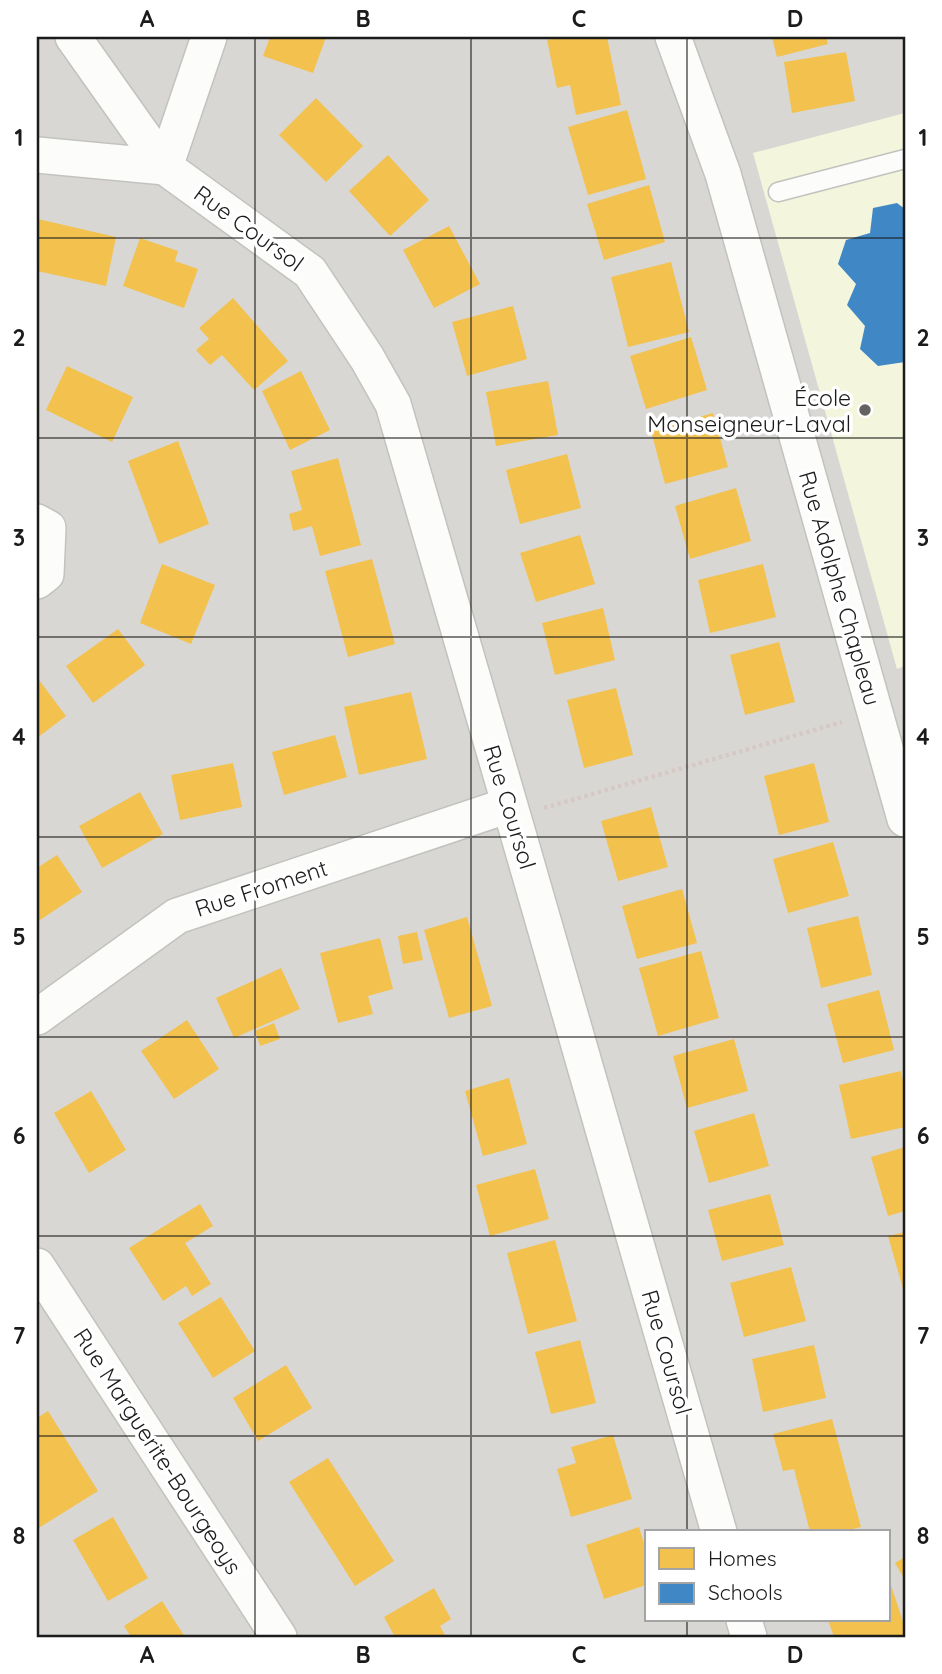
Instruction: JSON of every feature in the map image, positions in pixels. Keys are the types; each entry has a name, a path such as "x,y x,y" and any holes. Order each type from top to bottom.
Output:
{"street":[{"name":"Rue Coursol","path":"73,37 165,167 310,272 367,358 393,404 524,807 718,1530"},
{"path":"37,155 165,167 209,37"},
{"name":"Rue Adolphe Chapleau","path":"673,37 723,174 905,819"},
{"path":"37,522 48,528 46,574 37,581"},
{"name":"Rue Froment","path":"37,1017 177,916 524,807"},
{"name":"Rue Marguerite-Bourgeoys","path":"37,1266 279,1637"}],"lane":[{"path":"779,192 905,159"}],"path":[{"path":"524,807 846,721"}],"shaded area":[{"path":"37,37 905,37 905,1637 37,1637"},
{"name":"École Monseigneur-Laval","path":"905,113 905,666 897,669 753,153"}],"building: Homes":[{"path":"270,37 326,37 313,73 263,56"},
{"path":"561,37 607,37 621,105 576,115 570,85 557,88 547,40"},
{"path":"772,37 826,37 828,44 777,57"},
{"path":"846,52 855,101 792,113 784,62"},
{"path":"316,98 363,146 326,182 279,135"},
{"path":"627,110 646,179 588,195 568,127"},
{"path":"388,155 429,200 390,236 349,191"},
{"path":"649,185 665,242 604,260 587,204"},
{"path":"38,219 116,237 106,286 37,271"},
{"path":"449,226 480,284 434,308 403,250"},
{"path":"140,238 178,251 175,261 198,269 184,308 123,286"},
{"path":"671,262 689,332 628,347 611,277"},
{"path":"233,298 288,361 254,390 222,355 210,365 196,350 209,339 199,328"},
{"path":"513,306 527,359 467,376 452,322"},
{"path":"691,337 707,390 646,409 630,356"},
{"path":"67,366 133,397 112,442 46,410"},
{"path":"301,371 330,430 290,450 262,391"},
{"path":"548,381 558,435 496,446 486,392"},
{"path":"713,413 728,467 665,484 651,431"},
{"path":"178,441 209,524 159,544 128,461"},
{"path":"567,454 581,508 520,524 506,470"},
{"path":"338,458 361,545 320,556 312,526 293,531 289,514 302,510 291,471"},
{"path":"736,488 751,541 690,559 675,506"},
{"path":"580,535 595,584 536,602 520,553"},
{"path":"372,559 395,644 348,657 325,571"},
{"path":"162,564 215,585 191,644 140,623"},
{"path":"763,564 776,617 710,633 698,580"},
{"path":"603,608 615,660 555,675 542,623"},
{"path":"118,629 145,665 93,703 66,666"},
{"path":"779,642 795,702 745,715 730,655"},
{"path":"39,680 66,716 37,738 37,681"},
{"path":"616,688 633,755 584,768 567,700"},
{"path":"411,692 427,759 359,775 344,707"},
{"path":"335,735 347,777 284,795 272,752"},
{"path":"233,763 242,807 180,820 171,775"},
{"path":"814,763 829,822 779,835 764,776"},
{"path":"140,792 163,834 102,868 79,826"},
{"path":"651,807 668,867 618,881 601,821"},
{"path":"833,842 849,896 788,913 773,859"},
{"path":"57,855 82,892 37,922 37,868"},
{"path":"682,889 697,943 637,959 622,906"},
{"path":"858,916 872,975 821,988 807,928"},
{"path":"467,917 492,1006 449,1018 424,930"},
{"path":"417,932 423,960 403,964 398,936"},
{"path":"380,938 393,989 368,996 373,1014 338,1023 320,953"},
{"path":"701,951 719,1018 658,1036 639,968"},
{"path":"281,968 300,1009 234,1038 216,998"},
{"path":"879,990 894,1050 843,1063 827,1004"},
{"path":"187,1020 219,1069 174,1099 141,1051"},
{"path":"274,1023 280,1039 260,1046 255,1031"},
{"path":"734,1039 748,1091 687,1108 673,1056"},
{"path":"901,1071 905,1091 905,1127 851,1139 839,1085"},
{"path":"509,1078 527,1144 483,1156 465,1091"},
{"path":"91,1091 126,1150 89,1173 54,1113"},
{"path":"754,1113 769,1166 709,1183 694,1131"},
{"path":"905,1147 905,1211 888,1216 871,1157"},
{"path":"535,1169 549,1219 490,1236 476,1185"},
{"path":"770,1194 784,1245 722,1261 708,1210"},
{"path":"200,1204 213,1226 185,1243 211,1284 192,1296 186,1286 163,1301 129,1248"},
{"path":"905,1232 905,1288 903,1289 888,1236"},
{"path":"555,1240 577,1321 528,1334 507,1253"},
{"path":"791,1267 806,1321 744,1337 730,1283"},
{"path":"221,1297 255,1351 213,1378 178,1323"},
{"path":"580,1340 596,1403 551,1414 535,1352"},
{"path":"814,1345 826,1398 763,1412 752,1359"},
{"path":"286,1365 312,1408 258,1441 233,1398"},
{"path":"48,1411 98,1491 37,1529 37,1418"},
{"path":"832,1419 861,1527 849,1530 809,1530 794,1469 783,1471 773,1434"},
{"path":"613,1435 632,1499 571,1517 557,1469 576,1463 571,1447"},
{"path":"328,1458 394,1561 355,1586 289,1482"},
{"path":"113,1517 148,1578 108,1601 73,1540"},
{"path":"639,1527 645,1547 645,1585 604,1599 586,1545"},
{"path":"905,1557 905,1580 895,1563"},
{"path":"890,1582 905,1628 905,1637 834,1637 829,1622 890,1622"},
{"path":"434,1588 451,1619 440,1626 446,1637 395,1637 384,1617"},
{"path":"162,1601 185,1637 131,1637 124,1626"}],"building: Schools":[{"path":"897,203 905,209 905,362 878,366 860,349 865,326 847,305 856,284 838,264 846,240 870,233 873,208"}],"place":[{"name":"École Monseigneur-Laval","path":"865,410"}]}
